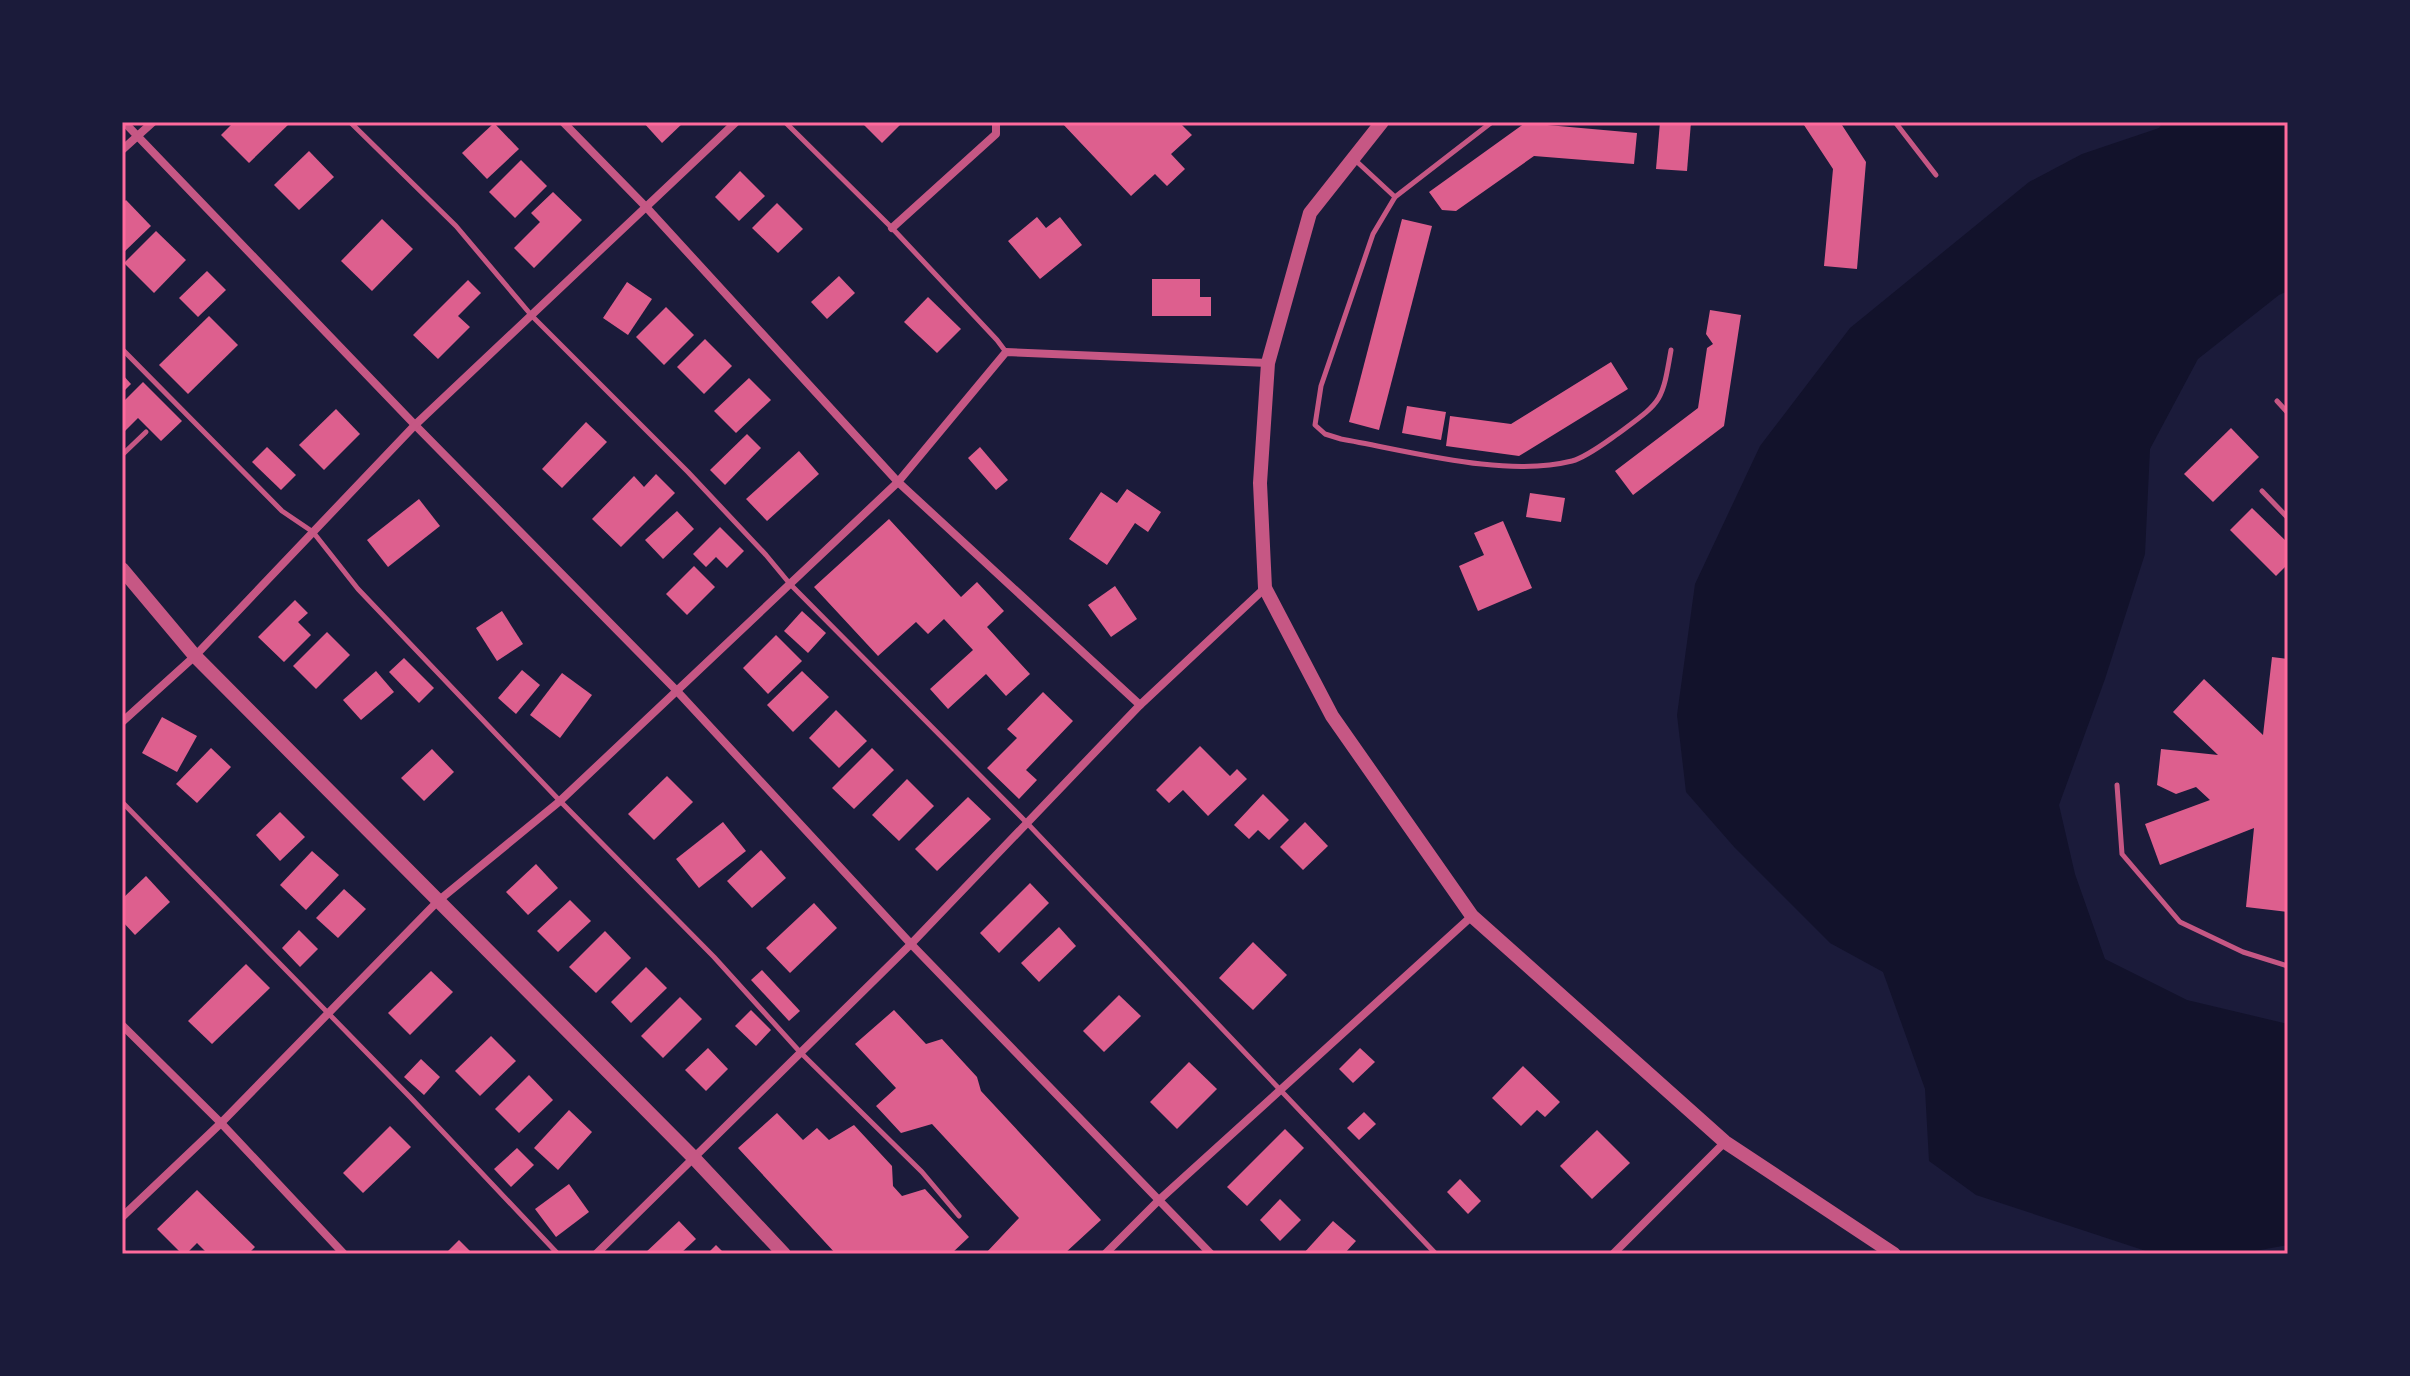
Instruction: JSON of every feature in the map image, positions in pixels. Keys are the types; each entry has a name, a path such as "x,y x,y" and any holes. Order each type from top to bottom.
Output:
{"street":[{"path":"124,122 415,425 676,690 911,944 1211,1254"},
{"path":"122,150 153,122"},
{"path":"563,122 647,208 898,482 1140,705"},
{"path":"122,722 195,656 415,425 736,122"},
{"path":"892,228 996,134 996,122"},
{"path":"1382,122 1310,213 1268,363 1260,483 1265,588 1332,716 1472,916 1725,1142 1894,1254"},
{"path":"122,1217 221,1123 438,901 560,801 898,482 1006,352 1268,363"},
{"path":"122,569 195,656 693,1157 784,1254"},
{"path":"596,1254 911,944 1140,705 1265,588"},
{"path":"1105,1254 1158,1201 1472,916"},
{"path":"122,1025 221,1123 344,1254"},
{"path":"1613,1254 1725,1142"}],"lane":[{"path":"350,122 456,226 532,316 688,472 790,584 1027,823 1436,1254"},
{"path":"785,122 892,228 1006,352"},
{"path":"1492,122 1395,197 1373,234 1321,386 1315,425 1325,434 1503,467 1542,466 1575,460 1655,406 1664,391 1671,350"},
{"path":"1895,122 1936,175"},
{"path":"1353,158 1395,197"},
{"path":"122,349 282,511 313,532 358,589 714,957 800,1052 922,1172 959,1216"},
{"path":"2277,401 2288,413"},
{"path":"122,455 146,432"},
{"path":"2262,491 2288,518"},
{"path":"2117,785 2122,854 2180,922 2243,952 2288,966"},
{"path":"122,802 410,1097 558,1254"}],"shaded area":[{"path":"2163,122 2288,122 2288,291 2198,359 2150,449 2145,554 2105,679 2059,805 2075,874 2105,959 2187,1000 2288,1024 2288,1245 2238,1254 2155,1254 1976,1195 1929,1161 1925,1089 1883,972 1830,943 1735,848 1686,792 1677,715 1695,584 1760,446 1850,328 2029,182 2082,154 2159,128"}],"building":[{"path":"234,122 291,122 249,163 221,135"},
{"path":"643,122 684,122 662,143"},
{"path":"861,122 903,122 882,143"},
{"path":"1061,122 1179,122 1192,135 1171,154 1185,169 1167,186 1155,174 1131,196"},
{"path":"1660,122 1691,122 1687,171 1656,169"},
{"path":"1802,122 1840,122 1866,162 1857,269 1824,266 1833,169"},
{"path":"494,123 519,149 487,179 462,153"},
{"path":"1525,123 1637,133 1634,164 1534,156 1456,211 1442,210 1429,192"},
{"path":"309,151 334,177 299,210 274,185"},
{"path":"521,160 547,186 515,218 489,192"},
{"path":"740,171 765,196 739,221 715,197"},
{"path":"553,192 582,220 534,268 514,248 540,222 531,213"},
{"path":"126,200 151,226 122,254 122,204"},
{"path":"777,203 803,229 778,253 752,228"},
{"path":"1037,217 1046,228 1060,217 1082,245 1040,279 1008,241"},
{"path":"382,219 413,249 372,291 341,261"},
{"path":"1402,219 1432,226 1379,430 1349,422"},
{"path":"156,231 186,260 154,293 124,263"},
{"path":"207,271 226,290 198,317 179,298"},
{"path":"839,276 855,293 827,319 811,302"},
{"path":"1152,279 1200,279 1200,297 1211,297 1211,316 1152,316"},
{"path":"468,280 481,293 458,316 470,327 438,359 413,335"},
{"path":"627,282 652,299 628,335 603,318"},
{"path":"928,297 961,329 937,353 904,322"},
{"path":"666,307 694,335 664,365 636,337"},
{"path":"1710,310 1741,315 1724,426 1633,495 1615,471 1698,408 1707,348 1713,344 1706,334"},
{"path":"209,316 238,345 188,394 159,365"},
{"path":"705,339 732,366 704,394 677,367"},
{"path":"1611,362 1628,389 1519,456 1446,446 1450,416 1511,424"},
{"path":"122,374 131,384 122,393"},
{"path":"749,378 771,400 736,433 714,411"},
{"path":"143,382 182,421 161,441 138,418 122,434 122,403"},
{"path":"1407,406 1446,412 1441,440 1402,433"},
{"path":"336,409 360,434 324,470 299,445"},
{"path":"586,422 607,442 562,488 542,469"},
{"path":"2231,428 2259,457 2213,502 2184,474"},
{"path":"747,434 761,448 725,485 710,470"},
{"path":"267,447 296,475 281,490 252,462"},
{"path":"980,447 1008,480 996,490 968,458"},
{"path":"799,451 819,474 767,521 746,499"},
{"path":"656,474 675,493 621,547 592,519 634,476 644,487"},
{"path":"1127,489 1161,512 1148,532 1135,523 1107,565 1069,539 1101,492 1117,503"},
{"path":"1530,493 1565,498 1561,522 1526,517"},
{"path":"419,499 440,526 388,567 367,540"},
{"path":"2252,508 2288,543 2288,564 2276,576 2230,530"},
{"path":"677,511 694,529 663,559 645,540"},
{"path":"889,519 961,597 977,582 1004,611 987,627 1030,674 1006,696 986,674 948,709 930,689 973,650 944,619 928,634 916,622 878,656 814,587"},
{"path":"1503,521 1532,588 1478,611 1459,566 1484,555 1474,533"},
{"path":"720,527 744,551 727,568 716,557 706,567 693,554"},
{"path":"694,566 715,587 687,615 666,594"},
{"path":"1115,586 1137,619 1111,637 1088,605"},
{"path":"295,600 308,613 298,622 311,635 284,662 258,637"},
{"path":"502,611 523,644 497,661 476,628"},
{"path":"802,611 826,633 808,653 784,631"},
{"path":"327,632 350,655 316,689 293,666"},
{"path":"776,635 802,661 768,694 743,668"},
{"path":"2272,657 2288,659 2288,912 2246,907 2254,828 2160,865 2145,824 2210,800 2196,787 2176,794 2157,785 2161,749 2218,755 2173,712 2204,679 2263,735"},
{"path":"404,658 434,688 419,703 389,672"},
{"path":"522,670 540,685 516,714 498,698"},
{"path":"376,671 394,692 361,720 343,700"},
{"path":"802,671 829,697 793,732 767,705"},
{"path":"562,673 592,695 560,738 530,715"},
{"path":"1043,692 1073,721 1026,770 1037,780 1019,799 987,768 1017,738 1007,729"},
{"path":"836,710 867,741 839,768 809,738"},
{"path":"162,717 197,736 177,772 142,753"},
{"path":"1200,746 1230,776 1237,769 1247,779 1208,816 1183,790 1169,803 1156,790"},
{"path":"211,748 231,767 197,803 176,784"},
{"path":"872,748 894,770 854,809 832,788"},
{"path":"432,749 454,772 424,801 401,778"},
{"path":"667,776 693,802 654,840 628,814"},
{"path":"907,779 934,806 899,841 872,815"},
{"path":"1263,794 1289,820 1269,840 1258,830 1249,839 1234,825"},
{"path":"968,797 991,819 937,871 915,849"},
{"path":"280,812 305,837 280,861 256,835"},
{"path":"723,822 746,851 699,888 676,859"},
{"path":"1305,822 1328,846 1303,870 1280,847"},
{"path":"761,850 786,878 752,908 727,881"},
{"path":"312,851 339,875 306,910 280,885"},
{"path":"536,864 558,888 528,915 506,892"},
{"path":"146,876 170,902 135,935 122,921 122,899"},
{"path":"1030,883 1049,903 999,953 980,933"},
{"path":"344,889 366,909 338,938 316,918"},
{"path":"570,900 591,921 558,952 537,931"},
{"path":"814,903 837,928 790,973 766,948"},
{"path":"1059,927 1076,946 1039,982 1021,963"},
{"path":"299,930 318,949 300,967 282,948"},
{"path":"605,931 631,958 596,993 569,967"},
{"path":"1253,942 1287,975 1253,1010 1219,978"},
{"path":"246,964 270,988 212,1044 188,1021"},
{"path":"646,967 667,988 631,1023 611,1002"},
{"path":"762,970 800,1011 789,1021 751,980"},
{"path":"431,971 453,992 410,1035 388,1013"},
{"path":"1119,995 1141,1016 1104,1052 1083,1031"},
{"path":"680,997 702,1019 663,1058 641,1036"},
{"path":"751,1010 771,1030 756,1046 735,1026"},
{"path":"894,1010 926,1044 942,1039 977,1077 981,1091 1101,1220 1064,1254 985,1254 1019,1218 932,1124 901,1133 876,1106 896,1088 855,1044"},
{"path":"491,1036 516,1061 480,1096 455,1071"},
{"path":"708,1048 728,1069 706,1091 685,1070"},
{"path":"1360,1048 1375,1062 1353,1083 1339,1069"},
{"path":"421,1059 440,1077 424,1095 404,1077"},
{"path":"1189,1062 1217,1089 1177,1129 1150,1102"},
{"path":"1523,1066 1560,1102 1545,1117 1537,1110 1521,1126 1492,1098"},
{"path":"529,1075 553,1100 519,1133 495,1109"},
{"path":"569,1110 592,1132 558,1170 534,1148"},
{"path":"1364,1112 1376,1124 1359,1140 1347,1128"},
{"path":"777,1113 803,1140 817,1128 829,1140 854,1125 892,1166 893,1186 902,1196 925,1189 969,1237 951,1254 836,1254 738,1148"},
{"path":"390,1126 411,1147 363,1193 343,1173"},
{"path":"1285,1129 1304,1148 1247,1206 1227,1187"},
{"path":"1597,1130 1630,1163 1592,1199 1560,1166"},
{"path":"517,1148 534,1165 511,1187 494,1169"},
{"path":"1460,1179 1481,1201 1468,1214 1447,1192"},
{"path":"569,1184 589,1212 556,1237 535,1209"},
{"path":"197,1190 255,1247 248,1254 208,1254 197,1243 182,1254 157,1229"},
{"path":"1280,1199 1301,1220 1280,1241 1260,1220"},
{"path":"679,1221 696,1239 680,1254 644,1254"},
{"path":"1333,1221 1356,1241 1344,1254 1303,1254"},
{"path":"459,1240 473,1254 445,1254"},
{"path":"716,1245 725,1254 707,1254"}]}
